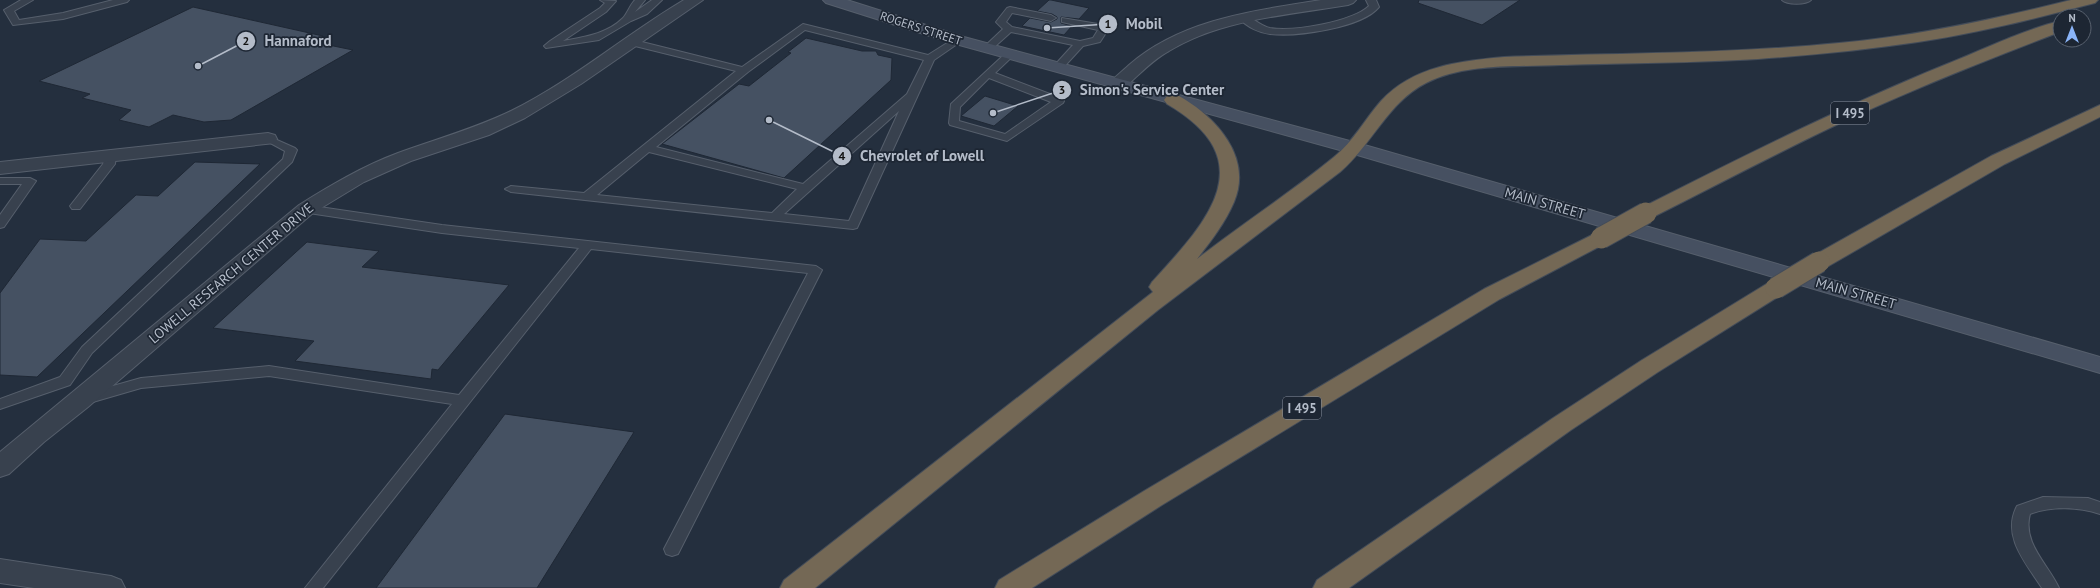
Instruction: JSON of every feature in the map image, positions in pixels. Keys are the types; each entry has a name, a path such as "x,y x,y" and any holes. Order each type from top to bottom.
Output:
{"highway":[{"path":"794,588 1128,324 1271,213 1335,167 1354,148 1386,106 1409,86 1463,66 1504,62 1756,54 1840,48 1920,37 2033,14 2090,0"},
{"name":"I 495","path":"1008,588 1153,498 1485,298 1646,213 1795,138 1969,61 2052,29"},
{"path":"1128,324 1200,241 1218,214 1229,189 1230,164 1225,151 1206,124 1173,100"},
{"path":"1327,588 1562,424 1650,366 1776,288 1998,160 2100,110"},
{"path":"1998,160 2100,127"}],"main road":[{"name":"ROGERS STREET","path":"831,0 988,48"},
{"name":"MAIN STREET","path":"988,48 1173,100 1354,148 2100,365"}],"street":[{"name":"LOWELL RESEARCH CENTER DRIVE","path":"0,467 35,435 79,401 306,209 357,178 404,157 483,131 519,114 575,80 668,16 696,0"},
{"path":"1118,84 1152,55 1178,39 1245,20 1348,0"},
{"path":"0,168 268,139"},
{"name":"LOWELL RESEARCH CENTER DRIVE","path":"0,446 35,435"},
{"path":"0,571 111,588"}],"lane":[{"path":"28,0 9,10 16,23 63,16 120,1"},
{"path":"103,0 120,1"},
{"path":"605,0 611,1 603,10 549,46 596,38 607,33 628,19 644,12 657,0"},
{"path":"628,19 632,9 640,0"},
{"path":"1245,20 1254,26 1269,30 1285,32 1304,30 1360,18 1370,13 1374,7 1370,0"},
{"path":"1787,0 1806,0"},
{"path":"1051,18 1010,10 1001,22 1009,29 1080,44 1097,40 1104,28 1065,20"},
{"path":"587,198 744,70 803,27 930,58"},
{"path":"988,48 1009,29"},
{"path":"511,190 853,225 930,58 958,40"},
{"path":"630,42 744,70"},
{"path":"1058,67 1080,44"},
{"path":"988,74 1058,101 1007,138 954,123 955,106 988,74 1010,54"},
{"path":"774,217 914,92"},
{"path":"0,404 65,381 87,350 288,160 291,150 268,139"},
{"path":"648,148 805,188"},
{"path":"76,206 109,164 110,155"},
{"path":"0,181 30,181 0,224"},
{"path":"306,209 442,229 816,270 672,549"},
{"path":"313,588 588,245"},
{"path":"79,401 141,383 268,371 463,400"},
{"path":"2051,588 2023,544 2019,524 2023,510 2043,503 2088,504 2100,508"}],"building":[{"path":"1049,0 1089,8 1079,19 1061,17 1061,23 1072,26 1064,35 1022,26 1030,18 1051,22 1057,19 1057,17 1052,14 1037,11"},
{"path":"1419,0 1520,0 1482,25 1418,3"},
{"path":"193,7 323,36 314,42 353,50 231,120 204,122 173,115 149,127 119,120 131,110 82,98 90,94 39,81"},
{"path":"806,38 862,51 876,51 878,55 892,58 891,80 784,178 662,144 739,84 749,86 791,53 788,52"},
{"path":"985,96 1018,106 994,126 961,116"},
{"path":"195,162 260,164 37,377 0,375 0,293 40,239 86,241 136,195 158,196"},
{"path":"307,242 379,251 362,267 509,285 438,370 432,369 431,379 295,361 314,341 213,328"},
{"path":"505,414 634,432 537,588 376,588"}],"place":[{"name":"Mobil","path":"1047,28"},
{"name":"Hannaford","path":"198,66"},
{"name":"Simon's Service Center","path":"993,113"},
{"name":"Chevrolet of Lowell","path":"769,120"}]}
